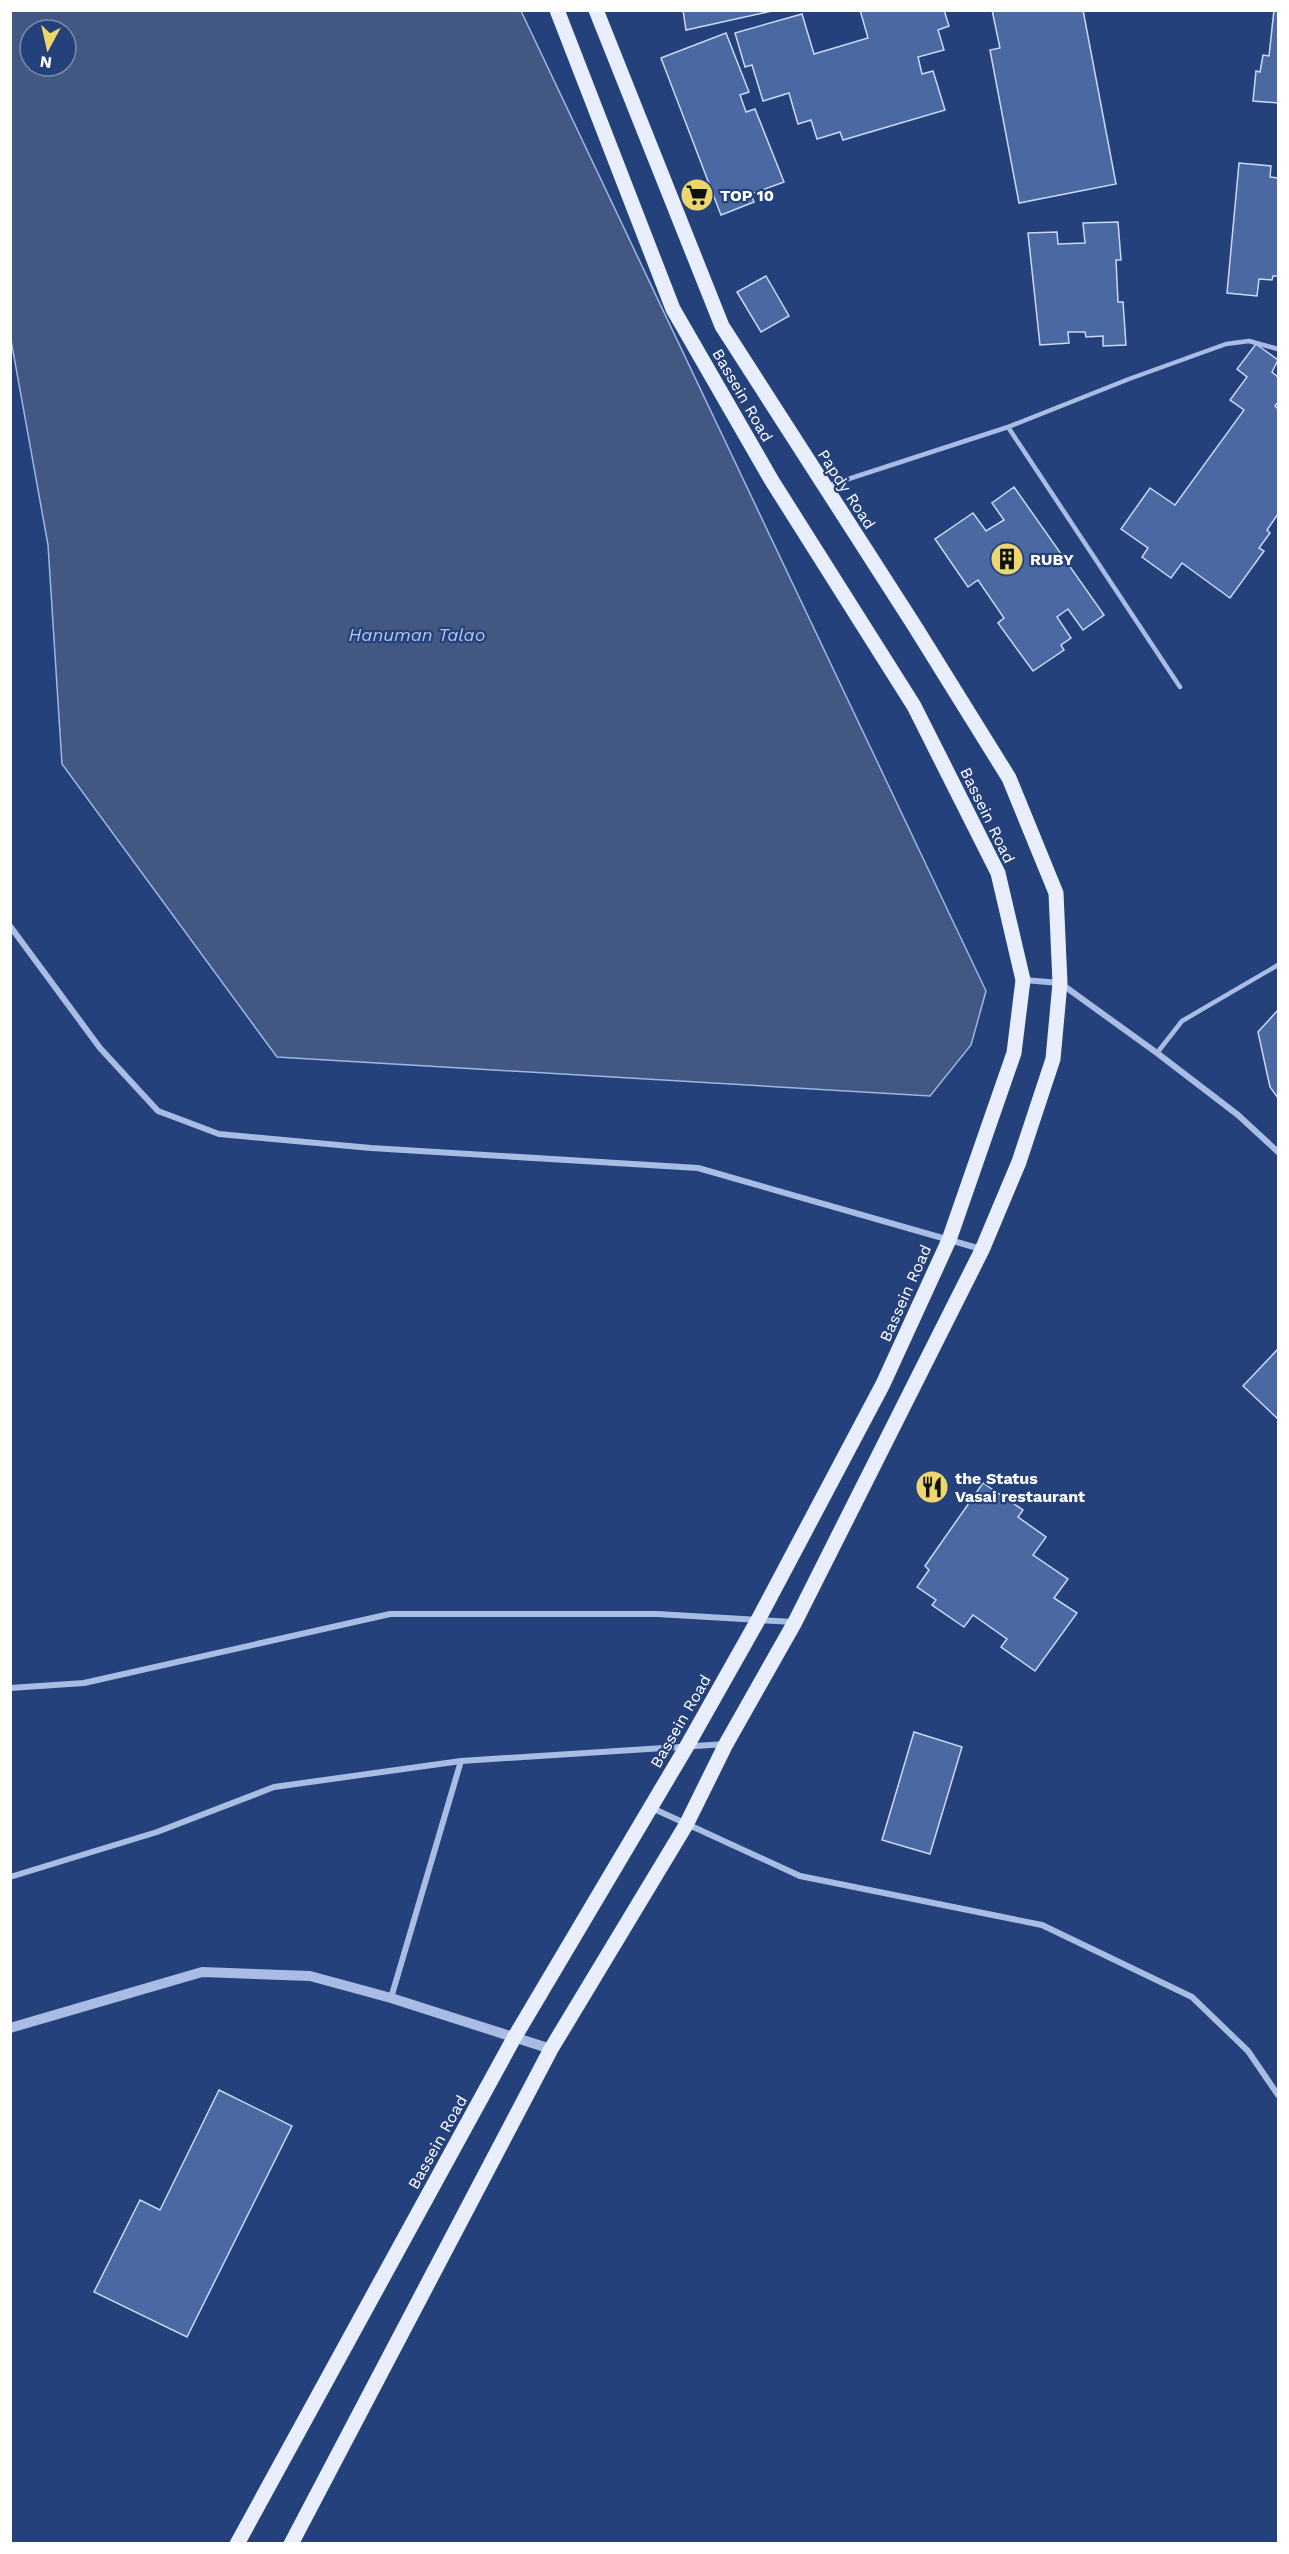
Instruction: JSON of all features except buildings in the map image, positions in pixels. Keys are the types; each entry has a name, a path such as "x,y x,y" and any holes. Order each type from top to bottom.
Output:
{"main road":[{"name":"Bassein Road","path":"237,2544 514,2038 687,1746 758,1620 883,1384 949,1240 1014,1053 1023,980 998,873 914,706 772,481 673,309 556,10"},
{"name":"Papdy Road","path":"596,10 722,326 914,625 1009,778 1056,892 1060,983"},
{"path":"291,2544 551,2049 686,1825 726,1744 795,1622 982,1250 1019,1162 1053,1059 1060,983"}],"street":[{"path":"10,926 100,1048 158,1111 219,1134 371,1148 698,1168 982,1250"},
{"path":"1023,980 1060,983 1238,1115 1278,1152"},
{"path":"10,1688 84,1683 390,1614 657,1614 795,1622"},
{"path":"10,1877 157,1832 274,1788 461,1761 726,1744"},
{"path":"391,1998 461,1761"},
{"path":"651,1807 800,1876 1042,1925 1192,1997 1248,2052 1278,2095"},
{"path":"10,2028 201,1972 310,1976 391,1998 551,2049"}],"lane":[{"path":"824,487 1008,427 1129,379 1226,344 1249,341 1278,349"},
{"path":"1008,427 1180,687"},
{"path":"1157,1053 1182,1021 1278,965"}],"water":[{"name":"Hanuman Talao","path":"10,11 521,11 986,991 971,1045 930,1096 277,1057 62,764 48,545 11,340"}],"place":[{"name":"TOP 10","path":"697,195"},
{"name":"RUBY","path":"1007,559"},
{"name":"the Status Vasai restaurant","path":"932,1487"}]}
